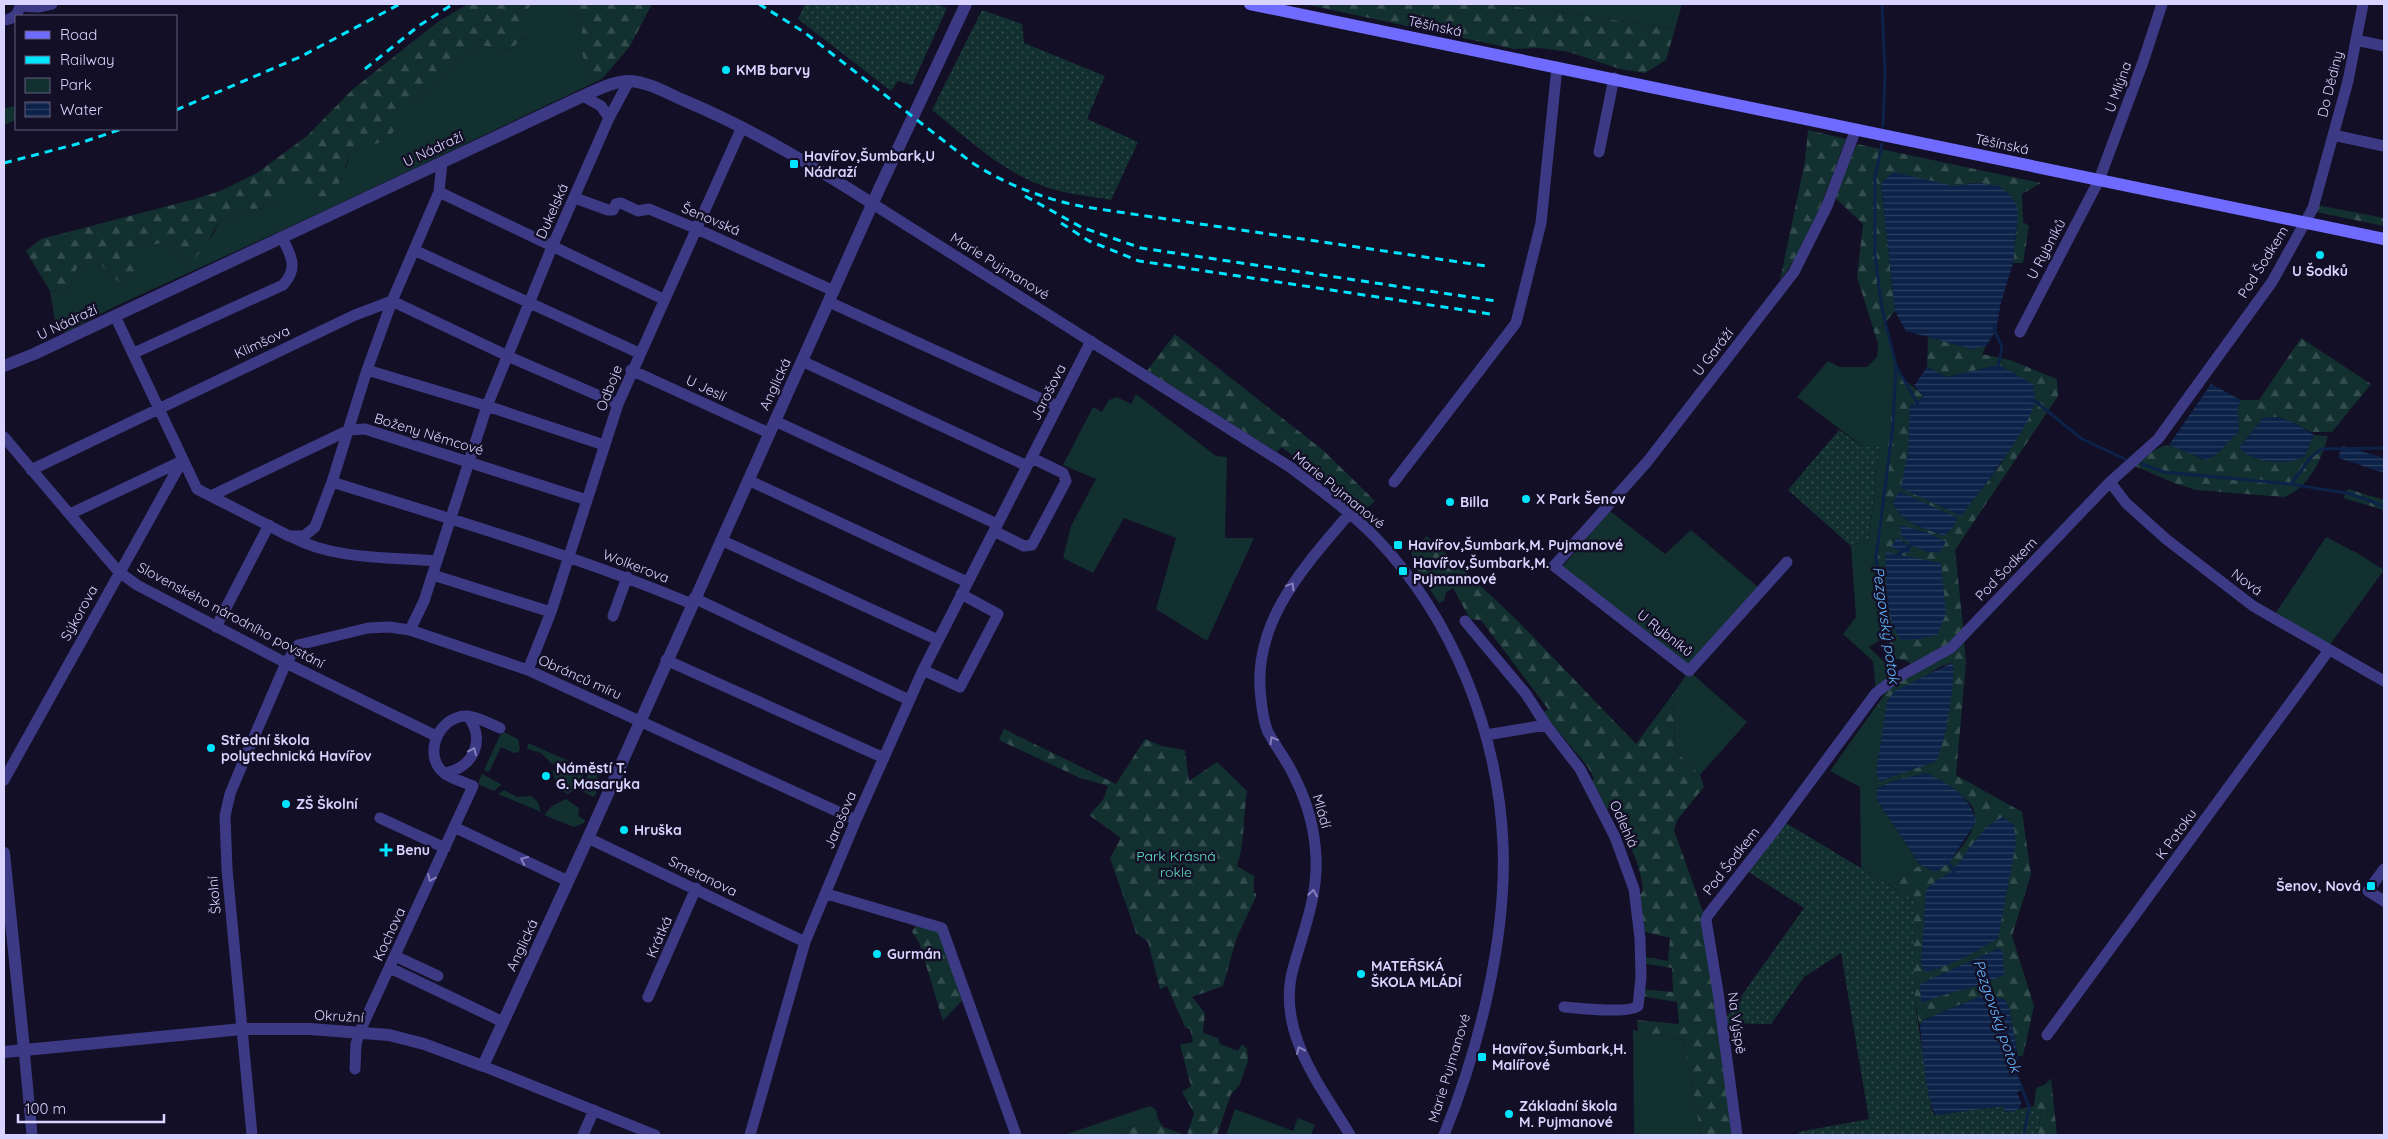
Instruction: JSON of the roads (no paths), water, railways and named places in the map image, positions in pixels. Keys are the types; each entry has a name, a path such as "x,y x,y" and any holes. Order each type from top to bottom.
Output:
{"main road":[{"name":"Těšínská","path":"1250,4 2384,238"}],"street":[{"path":"4,20 14,17 20,5 38,7 52,4"},
{"name":"Anglická","path":"483,1066 588,838 666,660 831,296 966,4"},
{"name":"U Mlýna","path":"2099,180 2143,62 2162,4"},
{"name":"Do Dědiny","path":"2306,222 2312,208 2333,135 2363,4"},
{"name":"Do Dědiny","path":"2356,40 2384,46"},
{"path":"1394,482 1516,323 1541,223 1557,67"},
{"path":"1599,152 1614,78"},
{"name":"U Nádraží","path":"4,366 583,96 607,86 630,81 652,86 742,127 806,162 873,204"},
{"name":"Dukelská","path":"410,630 424,601 433,575 449,519 487,406 552,247 609,118 630,81"},
{"path":"583,96 601,106 609,118"},
{"name":"Odboje","path":"528,670 551,612 604,445 631,370 742,127"},
{"name":"U Garáží","path":"1554,566 1647,462 1794,272 1827,206 1856,129"},
{"name":"Do Dědiny","path":"2333,135 2384,146"},
{"path":"289,536 304,536 315,527 332,482 367,370 392,301 439,192 442,162"},
{"name":"U Rybníků","path":"2020,332 2099,180"},
{"path":"439,192 663,298"},
{"name":"Šenovská","path":"575,198 608,210 613,210 616,204 621,204 638,211 649,209 697,228 831,296 1057,406"},
{"name":"Marie Pujmanové","path":"873,204 1290,467 1377,539 1419,593 1446,636 1468,682 1486,734 1496,788 1503,843 1502,891 1494,961 1463,1081 1444,1135"},
{"name":"Pod Šodkem","path":"1708,915 1773,832 1876,693 1893,680 1951,648 2110,482 2158,439 2272,282 2306,222"},
{"path":"134,353 283,285 291,276 293,267 291,257 282,237"},
{"path":"414,250 639,353"},
{"path":"392,301 508,356 618,404"},
{"name":"Klimšova","path":"31,470 355,315 392,301"},
{"path":"114,316 134,353 182,461 197,488 306,545 327,552 436,562"},
{"name":"Jarošova","path":"750,1135 806,942 856,820 923,670 1091,341"},
{"path":"775,421 995,527 1024,546 1032,545 1066,481 1063,473 1030,462 802,362"},
{"path":"367,370 487,406 604,445"},
{"name":"U Jeslí","path":"631,370 769,433"},
{"name":"Boženy Němcové","path":"213,496 349,430 365,429 587,500"},
{"name":"Slovenského národního povstání","path":"4,437 119,572 137,585 286,663 436,736"},
{"path":"70,514 182,461"},
{"name":"Sýkorova","path":"4,780 182,461"},
{"path":"748,480 967,582"},
{"path":"332,482 569,557"},
{"name":"Nová","path":"2110,482 2126,503 2160,533 2253,606 2384,681"},
{"name":"Mládí","path":"1349,514 1298,575 1274,614 1265,638 1258,681 1267,730 1295,777 1307,808 1315,843 1313,897 1292,972 1289,992 1290,1016 1294,1034 1302,1054 1350,1135"},
{"path":"216,627 269,525"},
{"path":"721,540 938,640"},
{"name":"Wolkerova","path":"569,557 693,601 909,700"},
{"name":"U Rybníků","path":"1554,566 1689,671 1787,562"},
{"path":"433,575 551,612"},
{"path":"612,616 627,577"},
{"path":"923,670 960,687 998,614 961,594"},
{"name":"Odlehlá","path":"1465,621 1526,694 1546,725 1580,769 1615,837 1634,889 1640,938 1641,977 1638,1006 1635,1009 1564,1007"},
{"name":"Obránců míru","path":"286,663 298,646 335,635 368,628 389,627 410,630 528,670 856,820"},
{"name":"K Potoku","path":"2047,1035 2329,650"},
{"path":"666,660 884,758"},
{"name":"Školní","path":"252,1135 226,860 225,816 230,794 246,753 286,663"},
{"path":"468,716 475,725 478,738 473,754 466,764 457,771 444,773 437,765 434,751 436,736 446,722 459,716 468,716 500,728"},
{"path":"1486,734 1546,725"},
{"name":"Kochova","path":"355,1069 356,1044 360,1031 473,786 444,773"},
{"path":"380,818 445,848"},
{"path":"454,827 568,881"},
{"name":"Smetanova","path":"588,838 806,942"},
{"path":"4,853 32,1135"},
{"path":"2384,869 2368,891 2384,901"},
{"name":"Krátká","path":"648,997 696,888"},
{"path":"827,894 884,909 942,928 1016,1135"},
{"name":"Na Výspě","path":"1708,915 1706,920 1718,992 1737,1135"},
{"path":"395,956 438,976"},
{"path":"390,968 503,1022"},
{"name":"Okružní","path":"4,1052 242,1028 360,1031 389,1035 424,1044 655,1135"},
{"path":"583,1135 594,1110"}],"water":[{"path":"1893,172 1954,186 1977,183 1999,186 2011,196 2016,204 2018,213 2013,263 2001,302 1996,331 1986,346 1972,349 1906,331 1895,311 1881,184"},
{"path":"1999,365 2033,384 2035,400 2026,424 2016,441 1961,516 1901,488 1908,450 1910,406 1924,396 1914,386 1927,367 1947,377"},
{"path":"2211,384 2241,400 2238,407 2239,432 2216,455 2206,460 2169,445"},
{"path":"2277,417 2295,423 2314,435 2304,457 2288,462 2270,462 2253,457 2239,448 2263,418"},
{"path":"2343,446 2384,458 2384,473 2339,458 2340,448"},
{"path":"1899,491 1958,518 1954,526 1944,536 1907,520 1896,510 1893,503"},
{"path":"1900,525 1929,533 1946,542 1939,553 1923,550 1909,543 1901,536"},
{"path":"1898,537 1910,547 1910,552 1904,553 1891,547"},
{"path":"1886,552 1941,563 1946,614 1937,635 1920,639 1901,640 1896,632 1887,598"},
{"path":"1953,662 1953,684 1949,712 1944,739 1937,761 1880,781 1876,773 1887,701 1895,691"},
{"path":"1926,773 1943,781 1958,792 1970,805 1976,822 1949,863 1936,872 1920,865 1877,800 1877,789 1890,782"},
{"path":"2003,817 2014,825 2016,843 1998,938 1953,963 1924,972 1921,963 1926,890 1954,868 1981,833"},
{"path":"1999,948 2003,953 2004,975 1921,1003 1920,984"},
{"path":"1986,994 2005,1000 2009,1008 2018,1056 2018,1075 2023,1088 2017,1093 2021,1102 2020,1108 2015,1111 2005,1112 2003,1106 1936,1115 1927,1087 1920,1026 1923,1020"}],"waterway":[{"name":"Pezgovský potok","path":"1882,4 1885,74 1883,126"},
{"name":"Pezgovský potok","path":"1882,144 1875,178 1875,255 1882,309 1896,365 1893,425 1876,558 1884,625 1896,676"},
{"path":"1994,328 2002,348 1998,366"},
{"path":"1896,366 1918,404"},
{"path":"2031,401 2035,401 2082,439 2125,459"},
{"path":"2291,484 2311,457 2321,449 2384,448"},
{"path":"2142,464 2164,472 2291,484 2351,494 2384,506"},
{"path":"1895,557 1911,545 1911,542"},
{"name":"Pezgovský potok","path":"1948,861 1954,872"},
{"name":"Pezgovský potok","path":"1983,982 1986,996"},
{"name":"Pezgovský potok","path":"2021,1086 2029,1107 2024,1135"}],"railway":[{"path":"178,109 300,57 400,4"},
{"path":"365,69 420,25 453,4"},
{"path":"759,4 804,32 971,162 998,178 1026,190 1055,200 1085,207 1486,266"},
{"path":"4,163 77,144 119,130"},
{"path":"1025,196 1081,227 1141,248 1496,301"},
{"path":"1061,223 1089,241 1139,261 1490,314"}],"place":[{"name":"KMB barvy","path":"726,70"},
{"name":"Havířov,Šumbark,U Nádraží","path":"794,164"},
{"name":"U Šodků","path":"2320,255"},
{"name":"X Park Šenov","path":"1526,499"},
{"name":"Billa","path":"1450,502"},
{"name":"Havířov,Šumbark,M. Pujmanové","path":"1398,545"},
{"name":"Havířov,Šumbark,M. Pujmannové","path":"1403,571"},
{"name":"Střední škola polytechnická Havířov","path":"211,748"},
{"name":"Náměstí T. G. Masaryka","path":"546,776"},
{"name":"ZŠ Školní","path":"286,804"},
{"name":"Hruška","path":"624,830"},
{"name":"Benu","path":"386,850"},
{"name":"Šenov, Nová","path":"2371,886"},
{"name":"Gurmán","path":"877,954"},
{"name":"MATEŘSKÁ ŠKOLA MLÁDÍ","path":"1361,974"},
{"name":"Havířov,Šumbark,H. Malířové","path":"1482,1057"},
{"name":"Základní škola M. Pujmanové","path":"1509,1114"}],"park label":[{"name":"Park Krásná rokle","path":"1176,864"}]}
